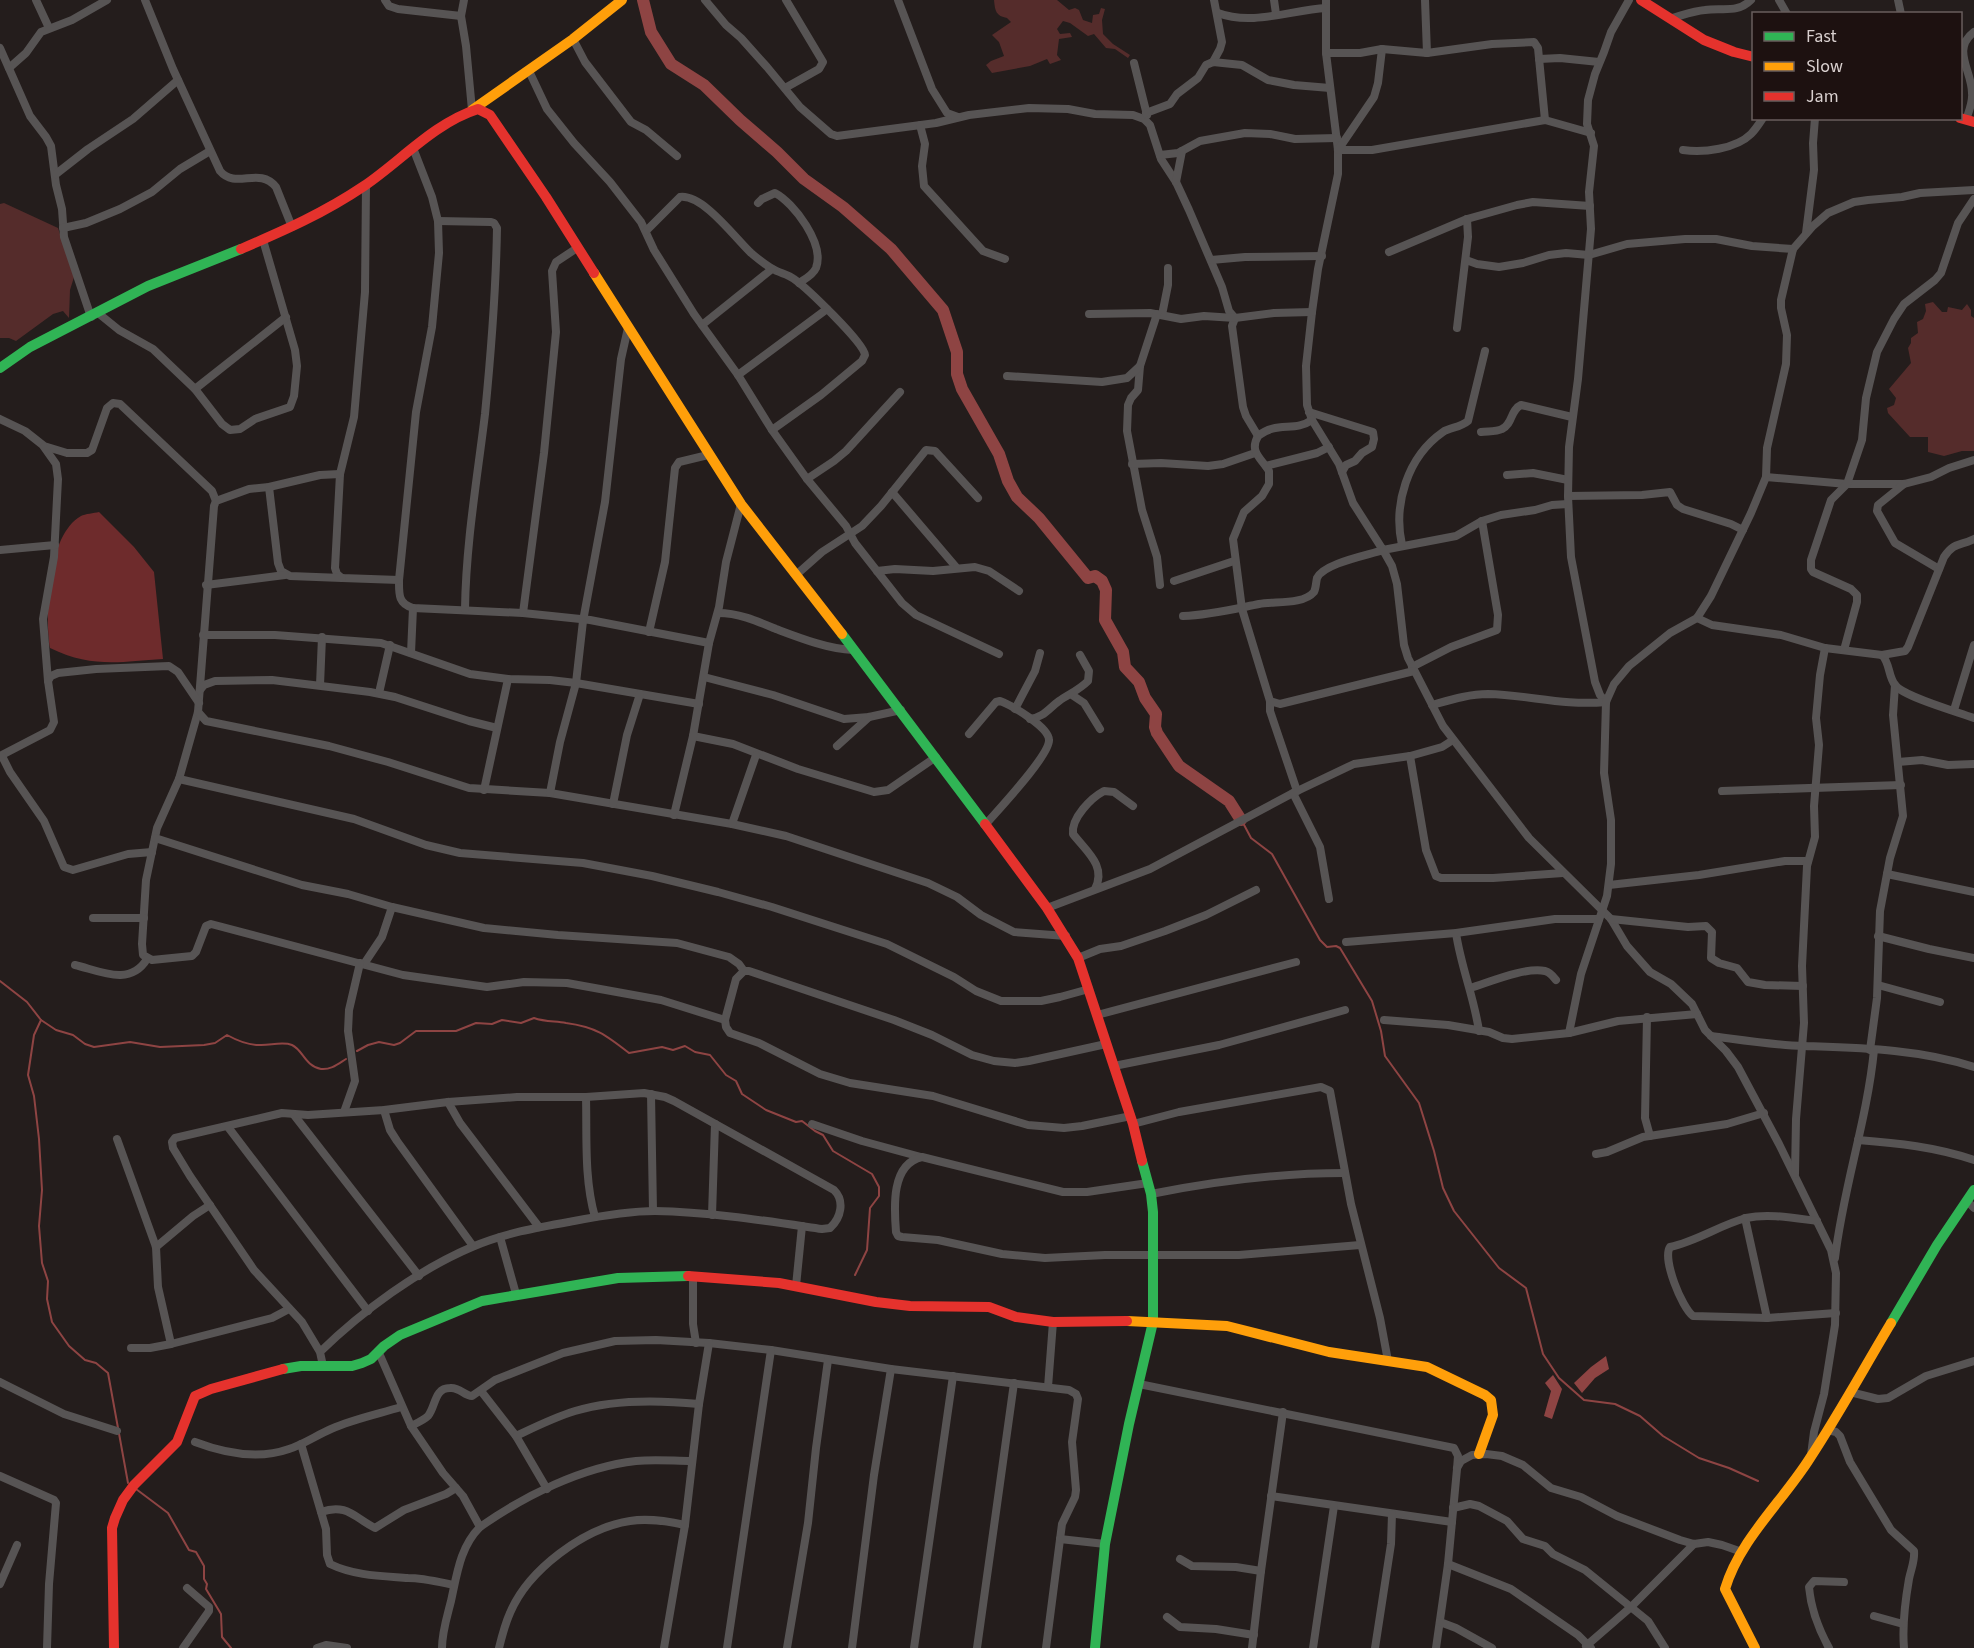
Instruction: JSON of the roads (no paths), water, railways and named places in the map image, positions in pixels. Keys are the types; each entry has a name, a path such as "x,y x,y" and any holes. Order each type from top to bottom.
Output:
{"street":[{"path":"36,0 49,28"},
{"path":"9,68 26,53 36,37 49,28 72,20 107,0"},
{"path":"145,0 178,80 220,171 227,177 265,178 271,182 276,187 292,227"},
{"path":"385,0 389,6 398,9 461,16"},
{"path":"464,0 461,16 472,110"},
{"path":"0,368 30,347 169,276 228,255 292,227 366,186 413,148 529,71 622,0"},
{"path":"705,0 726,25 768,67 812,119 837,136 948,122 958,117 1029,108 1134,115 1150,125"},
{"path":"784,88 819,69 823,62 786,0"},
{"path":"898,0 932,89 947,113 958,117"},
{"path":"1213,62 1221,49 1218,13 1214,0"},
{"path":"1274,0 1276,14"},
{"path":"1425,0 1427,53"},
{"path":"1606,702 1600,695 1595,682 1571,557 1568,480 1591,229 1590,182 1594,155 1591,133 1587,124 1587,108 1594,74 1615,22 1629,0"},
{"path":"1641,0 1704,40 1752,56"},
{"path":"1672,18 1702,10 1739,8 1751,0"},
{"path":"1218,13 1226,16 1256,18 1326,4 1326,53 1337,138 1338,174 1312,312 1306,366 1306,397 1312,420 1342,472 1353,503 1392,566 1398,593 1404,645 1413,669 1453,740 1529,838 1603,910 1628,946 1650,972 1683,994 1711,1036 1738,1067 1764,1113 1835,1261"},
{"path":"1967,120 1972,96 1963,63 1963,44 1974,32"},
{"path":"573,39 585,62 631,122 646,130 677,156"},
{"path":"1326,53 1360,53 1382,49 1427,53 1530,41 1537,44 1545,120"},
{"path":"0,48 30,116 51,146 66,245 94,315 153,349 195,389 222,424 230,430 240,429 255,419 290,407 294,396 297,366 295,350 263,240"},
{"path":"1338,150 1374,97 1382,49"},
{"path":"1539,59 1560,58 1599,62"},
{"path":"1146,113 1170,104 1177,94 1198,78 1206,65 1213,62 1242,65 1262,78 1330,88"},
{"path":"1134,63 1146,113 1160,155 1176,182 1211,260 1229,311 1235,318"},
{"path":"529,71 548,109 574,143 610,182 646,231 660,260 738,375 772,430 807,479 840,518 877,571 909,609 999,654"},
{"path":"56,174 133,119 178,80"},
{"path":"472,110 483,110 490,115 546,197 741,504 901,710 986,824 1047,908 1078,958 1132,1120 1153,1212 1153,1322 1105,1544 1095,1648"},
{"path":"1338,150 1372,150 1545,120 1591,133"},
{"path":"1683,150 1700,151 1732,145 1750,135 1761,120"},
{"path":"1806,233 1814,170 1815,120"},
{"path":"920,125 925,144 922,166 924,186 983,250 1005,259"},
{"path":"1160,155 1182,151 1200,141 1245,133 1270,134 1295,139 1337,138"},
{"path":"413,148 429,185 438,221 439,253 432,327 416,412 399,580 400,600 413,608 465,609 590,620 710,643"},
{"path":"63,228 86,223 120,209 152,192 180,170 210,151"},
{"path":"1176,182 1182,151"},
{"path":"342,578 337,574 335,568 340,474 354,417 365,292 366,186"},
{"path":"1569,1033 1581,974 1609,885 1611,820 1604,773 1606,702 1614,684 1629,666 1670,633 1697,618 1711,596 1766,477 1767,448 1786,364 1788,345 1781,300 1793,249 1806,233 1828,213 1854,202 1923,193 1974,190"},
{"path":"758,203 775,193 785,198 802,218 818,251 817,267 811,275 799,283"},
{"path":"646,231 680,197 686,197 704,206 751,252 772,269 799,283 862,346 865,355 862,361 827,391 772,430"},
{"path":"1844,650 1857,595 1851,589 1813,572 1810,565 1831,500 1847,484 1862,440 1866,398 1877,352 1904,304 1941,273 1958,223 1974,199"},
{"path":"1389,252 1467,219 1533,202 1590,206"},
{"path":"1457,328 1466,260 1467,219"},
{"path":"438,221 491,222 497,228 497,266 485,414 465,567 465,609"},
{"path":"1466,260 1499,267 1560,253 1589,255 1627,244 1684,239 1716,239 1752,246 1793,249"},
{"path":"523,613 544,453 556,332 552,271 556,262 577,248"},
{"path":"1211,260 1245,256 1322,256"},
{"path":"1160,585 1157,557 1142,510 1132,464 1127,422 1131,398 1138,390 1140,366 1160,315 1168,285 1168,268"},
{"path":"702,325 772,269"},
{"path":"738,375 827,309"},
{"path":"1089,314 1160,315 1181,319 1204,316 1235,318 1274,313 1312,312"},
{"path":"195,389 286,317"},
{"path":"1235,318 1232,326 1240,396 1246,416 1258,436"},
{"path":"550,793 558,750 576,683 583,621 605,502 621,358 628,328"},
{"path":"1402,545 1398,524 1401,493 1423,450 1445,430 1458,428 1468,422 1485,351"},
{"path":"1007,376 1102,382 1127,378 1140,366"},
{"path":"807,479 846,451 900,392"},
{"path":"44,447 67,453 87,453 92,450 107,408 113,403 120,404 212,491 216,501 206,585 198,712 179,779 160,819 147,874 142,950 147,959 165,960 192,956 196,952 206,926 211,924 403,975 487,987 524,982 567,983 661,1000 725,1020"},
{"path":"1481,432 1505,428 1514,410 1521,405 1572,417"},
{"path":"1309,412 1372,432 1374,439 1370,449 1343,468 1342,472"},
{"path":"0,419 25,430 44,447 56,464 58,479 55,545 43,619 48,681 54,717 53,726 46,733 1,756 44,821 64,867 73,870 128,854 152,852"},
{"path":"1312,420 1300,426 1272,427 1258,436 1255,441 1255,453 1269,471 1269,484 1262,496 1245,512 1233,538 1234,561 1242,609 1295,792 1320,847 1329,899"},
{"path":"1266,465 1317,453 1329,447"},
{"path":"796,575 822,552 862,526 926,450 932,449 978,498"},
{"path":"1132,464 1208,466 1223,464 1255,453"},
{"path":"649,632 665,562 675,468 679,462 708,454"},
{"path":"1766,477 1847,484 1904,484 1931,477 1974,460"},
{"path":"1507,475 1533,473 1568,480"},
{"path":"216,501 232,494 298,479 340,474"},
{"path":"1904,484 1878,505 1877,511 1899,546 1939,568"},
{"path":"269,487 278,563 285,575"},
{"path":"892,492 956,567"},
{"path":"1183,616 1242,609 1311,596 1318,577 1324,571 1348,561 1402,545 1456,536 1482,521 1535,510 1568,500 1671,492 1677,505 1683,509 1743,530"},
{"path":"674,815 693,736 726,562 741,504"},
{"path":"1270,701 1280,704 1413,669 1451,647 1497,630 1498,615 1482,521"},
{"path":"1697,618 1712,625 1781,634 1825,648 1882,655 1905,651 1939,568 1950,549 1955,544 1973,541"},
{"path":"0,550 55,545"},
{"path":"1174,581 1234,561"},
{"path":"877,571 981,568 1019,591"},
{"path":"206,585 285,575 399,580"},
{"path":"411,653 413,608"},
{"path":"718,613 738,615 837,648 854,650"},
{"path":"203,635 275,634 390,645 470,674 508,680 550,680 576,683 699,704"},
{"path":"320,685 322,637"},
{"path":"379,693 390,645"},
{"path":"1954,710 1974,645"},
{"path":"1795,1176 1796,1119 1804,1023 1802,966 1808,861 1815,837 1818,755 1817,700 1825,648"},
{"path":"1015,709 1035,671 1041,653"},
{"path":"1030,718 1044,716 1058,702 1072,695 1088,681 1089,676 1080,655"},
{"path":"1810,1459 1833,1344 1836,1313 1835,1261 1849,1175 1868,1100 1878,986 1880,911 1887,874 1903,816 1893,715 1895,685 1882,655"},
{"path":"48,681 51,676 58,673 164,665 178,672 199,703"},
{"path":"704,677 773,695 844,719 869,717 901,710"},
{"path":"200,690 209,683 221,680 320,685 379,693 497,728"},
{"path":"484,790 508,680"},
{"path":"1895,685 1906,693 1974,718"},
{"path":"612,804 627,735 640,694"},
{"path":"1432,705 1487,694 1558,703 1606,702"},
{"path":"1072,695 1084,703 1100,729"},
{"path":"969,734 998,701 1002,701 1030,718 1049,737 1046,752 986,824"},
{"path":"198,712 206,721 329,746 388,762 460,786 484,790 550,793 732,824 802,841 910,875 957,897 981,915 1014,932 1066,936"},
{"path":"1043,729 1044,716"},
{"path":"837,746 869,717"},
{"path":"693,736 733,744 845,785 868,791 888,790 936,757"},
{"path":"1047,908 1150,869 1295,792 1354,765 1410,756 1442,747 1453,740"},
{"path":"732,824 756,754"},
{"path":"1410,756 1426,850 1436,876 1441,878 1493,878 1563,873"},
{"path":"1898,762 1922,760 1948,765 1974,764"},
{"path":"179,779 354,819 426,845 460,853 583,863 718,892 887,944 954,977 976,991 1001,1001 1041,1001 1089,988"},
{"path":"1722,790 1760,791 1780,787 1900,785"},
{"path":"1095,889 1100,877 1098,868 1073,834 1072,826 1087,805 1104,791 1114,792 1133,806"},
{"path":"155,838 302,885 348,894 392,907 484,928 677,943 729,957 744,971 894,1020 932,1035 972,1055 994,1061 1029,1061 1106,1044"},
{"path":"1609,885 1699,875 1785,861 1808,861"},
{"path":"1887,874 1974,892"},
{"path":"1078,958 1100,949 1121,946 1165,931 1206,915 1256,890"},
{"path":"344,1112 355,1081 348,1030 349,1010 362,964 382,937 392,907"},
{"path":"93,918 144,918"},
{"path":"1346,942 1456,933 1555,920 1599,919"},
{"path":"1611,919 1688,927 1706,926 1712,932 1711,958 1737,968 1748,982 1803,986"},
{"path":"1456,933 1460,958 1475,1003 1479,1030"},
{"path":"1878,936 1974,958"},
{"path":"75,965 102,973 132,974 142,967 147,959"},
{"path":"1097,1015 1296,962"},
{"path":"1470,988 1515,973 1545,970 1556,980"},
{"path":"744,971 736,979 725,1020 730,1033 759,1043 820,1074 850,1083 933,1096 1028,1125 1064,1128 1132,1120 1321,1087 1326,1088 1330,1091 1360,1245 1380,1318 1388,1361"},
{"path":"1878,986 1940,1002"},
{"path":"1114,1066 1219,1045 1345,1010"},
{"path":"1384,1020 1448,1025 1489,1032 1503,1038 1569,1033 1618,1021 1647,1017 1697,1014"},
{"path":"1647,1017 1646,1118 1650,1136"},
{"path":"1711,1036 1802,1046 1842,1046 1922,1054 1974,1067"},
{"path":"651,1094 652,1211"},
{"path":"320,1352 339,1333 419,1276 474,1246 500,1237 595,1217 652,1211 830,1228 838,1215 841,1204 839,1196 834,1190 815,1179 674,1101 651,1094 516,1097 384,1110 294,1115 282,1113 228,1127 178,1136 172,1142 173,1148 254,1270 302,1322 320,1352 323,1366"},
{"path":"586,1096 591,1203 595,1217"},
{"path":"448,1102 460,1124 539,1227"},
{"path":"384,1110 390,1130 397,1141 474,1246"},
{"path":"1596,1154 1607,1152 1643,1137 1727,1124 1764,1113"},
{"path":"294,1115 419,1276"},
{"path":"712,1215 716,1124"},
{"path":"813,1124 852,1138 1063,1192 1149,1189 1296,1173 1345,1173"},
{"path":"228,1127 369,1311"},
{"path":"117,1139 156,1247 158,1287 171,1344"},
{"path":"1858,1140 1899,1143 1952,1152 1974,1160"},
{"path":"922,1157 906,1164 901,1172 895,1220 898,1236 949,1242 983,1251 1033,1258 1250,1254 1360,1245"},
{"path":"1755,1648 1725,1589 1728,1579 1742,1552 1810,1459 1937,1245 1970,1204 1974,1190"},
{"path":"156,1247 210,1205"},
{"path":"1817,1221 1771,1217 1745,1218 1686,1244 1670,1247 1667,1255 1669,1265 1686,1308 1693,1316 1767,1318 1836,1313"},
{"path":"1745,1218 1767,1318"},
{"path":"796,1286 802,1226"},
{"path":"500,1237 516,1294"},
{"path":"693,1276 693,1324 696,1343"},
{"path":"114,1648 112,1528 116,1512 134,1484 173,1448 195,1396 211,1389 281,1369 352,1366 371,1359 400,1335 482,1301 618,1278 693,1276 754,1280 910,1306 989,1307 1016,1317 1053,1322 1116,1321 1227,1326 1329,1352 1427,1367 1485,1395 1491,1400 1493,1415 1479,1454"},
{"path":"131,1348 150,1348 171,1344 272,1318 289,1309"},
{"path":"1048,1387 1053,1322"},
{"path":"411,1426 428,1415 440,1391 447,1388 455,1388 468,1396 476,1395 495,1380 515,1371 563,1353 615,1341 656,1340 709,1343 771,1350 891,1369 1073,1391 1078,1399 1072,1442 1076,1490 1064,1517 1047,1648"},
{"path":"664,1648 685,1525 699,1404 709,1343"},
{"path":"727,1648 771,1350"},
{"path":"379,1353 411,1426 443,1473 463,1496 480,1527"},
{"path":"787,1648 808,1523 828,1360"},
{"path":"1850,1392 1878,1399 1888,1398 1926,1376 1974,1361"},
{"path":"852,1648 874,1475 891,1369"},
{"path":"914,1648 953,1376"},
{"path":"0,1382 64,1414 117,1431"},
{"path":"977,1648 1014,1383"},
{"path":"1138,1384 1448,1445 1457,1451 1448,1564 1436,1648"},
{"path":"481,1391 516,1436 547,1489"},
{"path":"516,1436 560,1417 595,1407 651,1402 699,1404"},
{"path":"195,1442 214,1449 246,1455 272,1453 301,1444 342,1424 401,1407"},
{"path":"1252,1648 1283,1412"},
{"path":"1828,1430 1840,1436 1850,1462 1892,1530 1914,1551 1915,1560 1903,1624 1905,1648"},
{"path":"301,1444 326,1529 327,1555 330,1564 338,1568 380,1577 409,1578 454,1585"},
{"path":"1457,1469 1467,1457 1479,1454 1510,1459 1523,1465 1558,1491 1581,1497 1617,1516 1694,1544 1708,1542 1742,1552"},
{"path":"442,1648 443,1631 465,1548 471,1536 480,1527 547,1489 592,1469 649,1460 692,1461"},
{"path":"0,1476 54,1500 56,1503 49,1584 47,1648"},
{"path":"321,1512 332,1508 345,1509 362,1522 375,1528 404,1510 456,1488"},
{"path":"1271,1496 1452,1522"},
{"path":"1453,1508 1470,1504 1494,1514 1507,1521 1523,1539 1538,1542 1553,1554 1585,1570 1654,1629 1665,1648"},
{"path":"1313,1648 1334,1506"},
{"path":"1375,1648 1391,1544 1392,1514"},
{"path":"499,1648 510,1611 525,1588 557,1556 575,1543 593,1533 630,1521 654,1520 685,1525"},
{"path":"1060,1539 1105,1544"},
{"path":"1448,1564 1511,1589 1578,1635 1588,1647 1694,1544"},
{"path":"0,1584 17,1545"},
{"path":"1180,1559 1192,1566 1236,1567 1261,1571"},
{"path":"1828,1648 1817,1627 1809,1587 1814,1581 1844,1582"},
{"path":"183,1648 209,1611 209,1607 187,1587"},
{"path":"1874,1616 1903,1624"},
{"path":"1167,1617 1180,1627 1216,1629 1254,1635"},
{"path":"1440,1622 1473,1636 1492,1648"},
{"path":"317,1648 326,1645 347,1648"}],"waterway":[{"path":"643,0 651,32 671,64 704,85 804,179 843,207 891,249 943,310 957,352 957,374 962,389 999,454 1008,481 1017,497 1039,518 1088,578 1095,576 1102,581 1106,590 1105,620 1123,652 1125,667 1139,682 1145,698 1156,714 1157,733 1179,766 1229,801 1241,820"},
{"path":"1242,821 1251,838 1272,854 1320,940 1327,947 1340,948 1372,1001 1381,1031 1385,1056 1419,1103 1443,1188 1454,1211 1499,1268 1526,1288 1543,1354 1559,1378 1584,1400 1615,1404 1640,1416 1663,1436 1699,1458 1758,1481"},
{"path":"0,981 27,1002 41,1020 56,1030 73,1035 85,1044 94,1047 130,1042 160,1047 204,1045 215,1043 227,1035 251,1044 284,1043 292,1045 311,1065 321,1069 331,1068 346,1059"},
{"path":"357,1051 379,1042 394,1045 400,1043 416,1031 456,1031 476,1023 492,1024 502,1020 521,1023 534,1018 593,1030 629,1053 662,1047 673,1050 685,1046 695,1052 710,1055 726,1075 736,1081 742,1094 766,1110 796,1122 802,1121 823,1135 833,1151 872,1174 879,1187 879,1196 870,1208 867,1250 855,1275"},
{"path":"41,1020 34,1035 28,1075 34,1096 39,1139 42,1190 39,1226 42,1263 48,1281 47,1299 52,1322 69,1346 85,1360 96,1363 108,1373 128,1483"},
{"path":"136,1489 168,1513 189,1550 196,1552 204,1566 206,1589 221,1614 222,1637 231,1648"}]}
